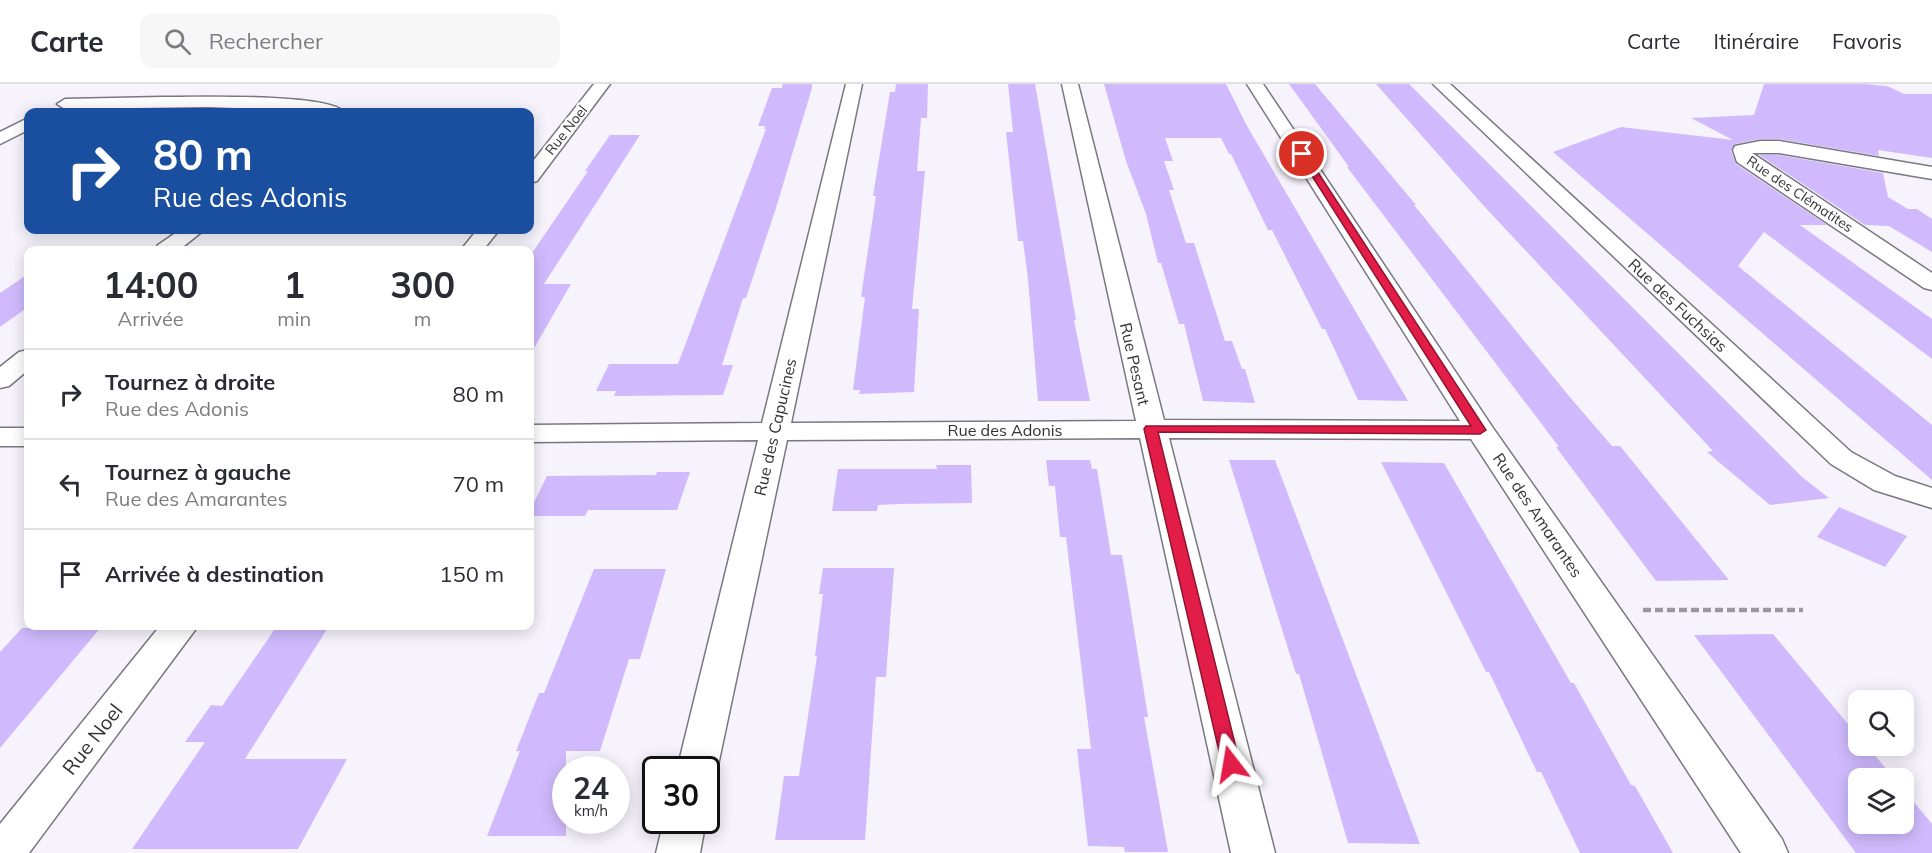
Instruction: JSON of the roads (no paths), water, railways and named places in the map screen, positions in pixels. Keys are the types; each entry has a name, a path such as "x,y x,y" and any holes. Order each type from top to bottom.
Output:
{"street":[{"name":"Rue Noel","path":"534,172 602,84"},
{"name":"Rue des Capucines","path":"700,756 854,84"},
{"name":"Rue Pesant","path":"1070,84 1150,429 1253,853"},
{"name":"Rue des Amarantes","path":"1255,84 1480,430 1766,853"},
{"name":"Rue des Fuchsias","path":"1441,84 1841,459 1865,476 1906,492 1932,498"},
{"path":"57,108 93,89"},
{"path":"65,104 264,104 324,108"},
{"path":"0,139 24,125"},
{"name":"Rue des Clématites","path":"1932,173 1779,147 1760,146 1742,150 1744,158 1932,283"},
{"path":"171,246 188,234"},
{"path":"475,246 485,234"},
{"path":"0,380 24,361"},
{"name":"Rue des Adonis","path":"534,433 1150,429 1480,430"},
{"path":"0,437 24,437"},
{"name":"Rue Noel","path":"3,853 177,630"},
{"path":"678,853 682,834"}]}
